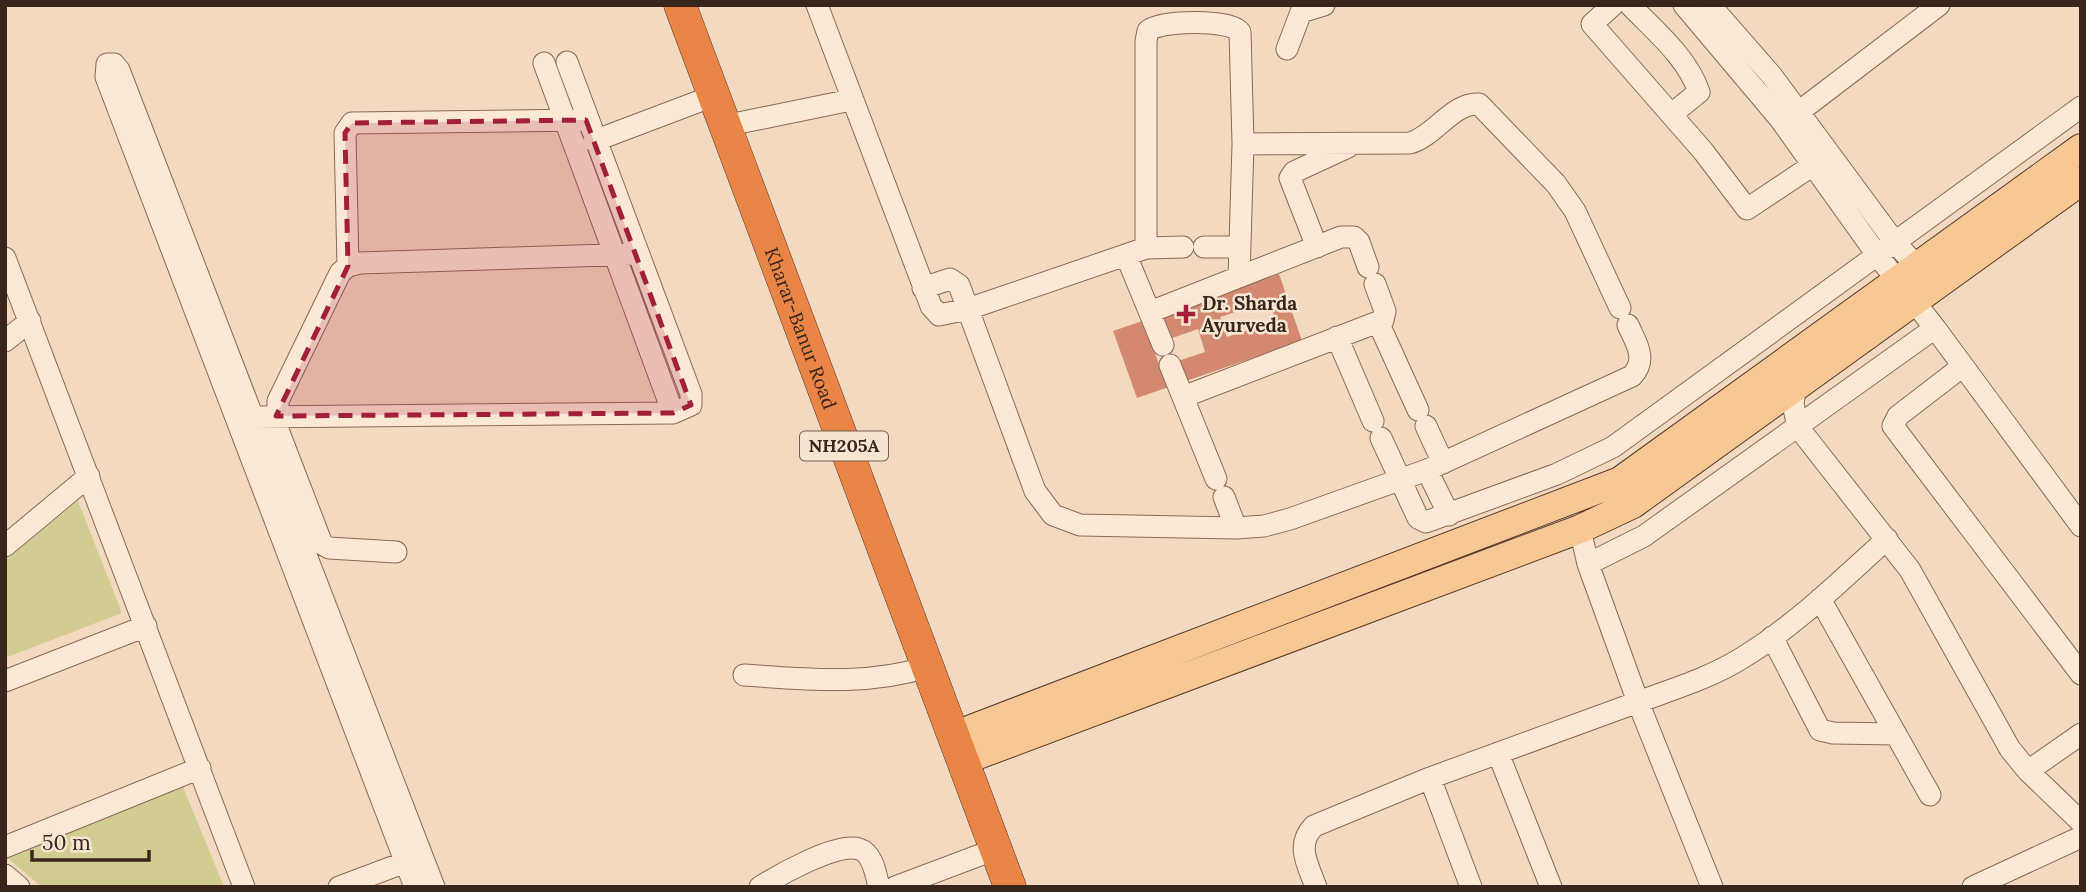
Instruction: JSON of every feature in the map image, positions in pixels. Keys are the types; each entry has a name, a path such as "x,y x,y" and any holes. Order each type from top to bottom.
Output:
{"highway":[{"name":"Kharar-Banur Road","path":"680,5 1010,887"}],"main road":[{"path":"957,748 1580,529 1633,504 1795,390 1917,284 2081,148"},
{"path":"957,748 1620,481 1917,284 2081,181"}],"street":[{"path":"817,5 850,100 934,313 946,315 968,309 1136,251 1183,247"},
{"path":"1287,49 1301,12 1324,5"},
{"path":"1613,5 1592,24 1672,114 1747,209 1813,165"},
{"path":"1630,5 1673,49 1695,81 1699,92 1672,114"},
{"path":"1684,5 1730,57 1813,165 1878,256 1917,284"},
{"path":"1710,5 1800,111 1894,241 1917,284 1935,328 2081,526"},
{"path":"1800,111 1931,7"},
{"path":"1237,528 1150,312 1136,251 1146,41 1152,26 1188,23 1237,26 1243,39 1239,277"},
{"path":"566,62 594,141 628,256"},
{"path":"253,416 673,413 688,408 692,399 565,122 544,63"},
{"path":"415,887 414,859 253,416 189,271 106,76 107,64 114,64 119,70 189,271 414,859 434,887"},
{"path":"594,141 713,96"},
{"path":"724,126 850,100"},
{"path":"923,288 945,280 955,281 968,309 1035,491 1053,515 1080,525 1237,528 1290,519 1435,467 1632,376 1640,368 1641,360 1624,316 1576,211 1556,184 1479,104 1461,108 1419,141 1397,145 1242,144"},
{"path":"1337,337 1399,481 1422,521 1449,515 1584,463 1614,447 2081,107"},
{"path":"396,552 329,548 322,544 275,416 278,401 333,285 348,266 345,133 352,122 586,120"},
{"path":"1317,247 1290,178 1294,172 1353,144"},
{"path":"1150,312 1341,237 1354,237 1359,242 1372,275 1385,311 1385,317 1378,322 1183,397"},
{"path":"1204,247 1239,247"},
{"path":"348,266 628,256"},
{"path":"5,258 244,887"},
{"path":"5,341 30,321"},
{"path":"1378,322 1422,418 1449,515"},
{"path":"1588,564 1644,536 1935,328"},
{"path":"1963,366 1898,416 1894,426 2081,674"},
{"path":"1795,390 1793,404 1798,427 1922,587 1992,722 2028,771 2081,822"},
{"path":"5,546 89,476"},
{"path":"1580,529 1588,564 1712,887"},
{"path":"1316,887 1302,845 1306,834 1314,826 1497,752 1705,677 1742,658 1772,637 1821,599 1887,539"},
{"path":"1821,599 1930,795"},
{"path":"5,681 146,626"},
{"path":"1772,637 1820,730 1833,733 1896,734"},
{"path":"744,675 866,681 890,678 927,667"},
{"path":"2028,771 2081,734"},
{"path":"1497,752 1552,887"},
{"path":"5,847 200,768"},
{"path":"1430,778 1471,887"},
{"path":"1973,887 2081,837"},
{"path":"760,887 796,867 846,848 859,849 866,854 879,887"},
{"path":"895,887 996,849"},
{"path":"339,887 414,859"},
{"path":"5,875 19,887"}],"highlighted area":[{"path":"586,120 691,405 673,413 276,416 348,266 345,133 352,123"}],"shaded area":[{"path":"78,501 122,613 5,658 5,561"},
{"path":"181,782 224,887 42,887 5,856"}],"building":[{"path":"1279,274 1302,341 1137,398 1113,331","holes":["1269,301 1276,321 1227,337 1220,317","1198,329 1205,352 1160,367 1152,345"]}],"place":[{"name":"Dr. Sharda Ayurveda","path":"1186,314"}]}
